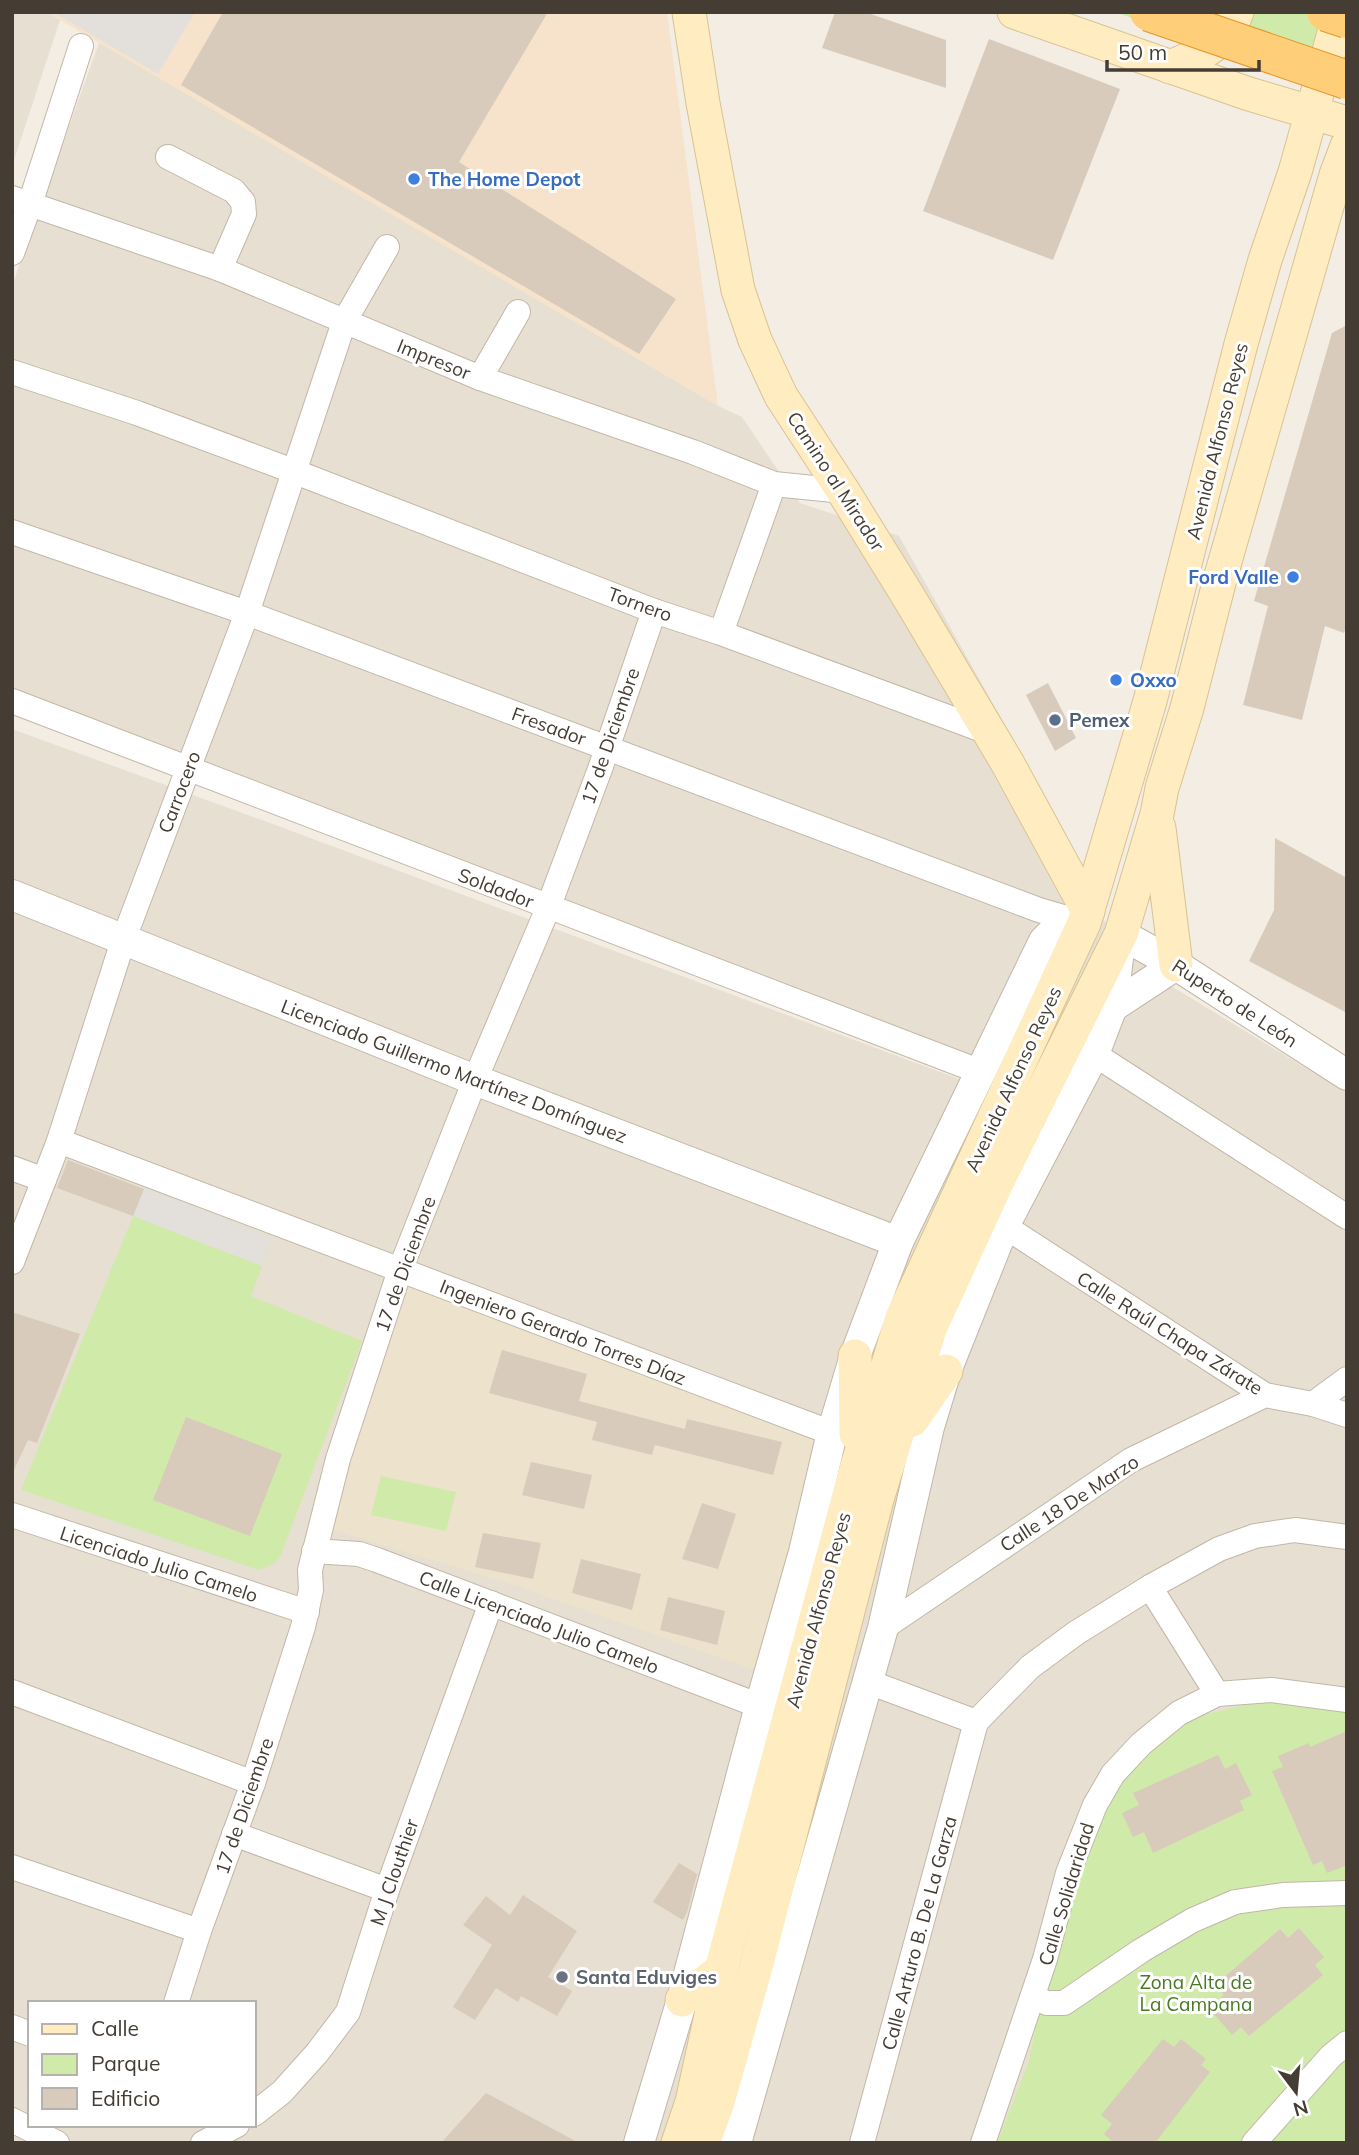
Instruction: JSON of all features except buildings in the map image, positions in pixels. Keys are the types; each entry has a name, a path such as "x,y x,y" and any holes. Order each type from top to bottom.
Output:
{"highway":[{"path":"1149,12 1347,80"},
{"path":"1326,12 1347,19"}],"main road":[{"name":"Camino al Mirador","path":"689,12 738,290 755,340 781,396 843,491 988,732 1086,917"},
{"path":"1014,12 1249,94 1347,123"},
{"path":"1170,66 1206,51 1220,41 1237,12"},
{"name":"Avenida Alfonso Reyes","path":"678,2143 692,2102 721,1969 857,1466 902,1318 1086,917 1150,701 1241,344 1265,260 1295,172 1340,12"},
{"path":"1249,94 1256,104 1279,124 1290,146 1295,172"},
{"name":"Avenida Alfonso Reyes","path":"703,2143 718,2102 756,1967 877,1499 930,1329 996,1185 1121,934 1187,708 1227,553 1343,162"},
{"path":"1157,814 1176,965"},
{"path":"1086,917 1121,934"},
{"path":"855,1356 857,1466"},
{"path":"891,1451 946,1370"},
{"path":"682,2000 721,1969"}],"street":[{"path":"12,253 21,201 81,46"},
{"path":"168,157 234,191 243,201 244,214 220,269"},
{"name":"Impresor","path":"21,201 220,269 480,378 694,452 774,484 843,491"},
{"name":"Carrocero","path":"12,1262 59,1141 123,941 247,613 344,322 387,247"},
{"path":"480,378 518,312"},
{"name":"Tornero","path":"12,372 137,413 654,611 721,633 988,732"},
{"path":"721,633 774,484"},
{"name":"Fresador","path":"12,532 247,613 1039,910 1086,917"},
{"name":"17 de Diciembre","path":"177,2001 253,1783 307,1612 311,1590 310,1570 338,1459 400,1270 475,1080 548,908 654,611"},
{"name":"Soldador","path":"12,701 981,1072"},
{"name":"Licenciado Guillermo Martínez Domínguez","path":"12,895 475,1080 898,1242"},
{"path":"639,2143 682,2000 803,1552 832,1433 855,1356 898,1242 1044,941 1055,930 1086,917"},
{"path":"736,2143 883,1628 929,1427 946,1370 1004,1226 1094,1054 1112,1007 1121,934"},
{"name":"Ruperto de León","path":"1121,934 1176,965 1347,1075"},
{"path":"1112,1007 1176,965"},
{"path":"1094,1054 1347,1217"},
{"name":"Ingeniero Gerardo Torres Díaz","path":"59,1141 832,1433"},
{"path":"12,1168 44,1180"},
{"name":"Calle Raúl Chapa Zárate","path":"1004,1226 1265,1395 1314,1404 1347,1415"},
{"path":"1314,1404 1347,1379"},
{"name":"Calle 18 De Marzo","path":"883,1628 1131,1460 1265,1395"},
{"name":"Licenciado Julio Camelo","path":"12,1515 307,1612"},
{"name":"Calle Arturo B. De La Garza","path":"862,2143 976,1722 1030,1667 1076,1633 1150,1587 1219,1549 1255,1536 1295,1530 1347,1537"},
{"name":"Calle Licenciado Julio Camelo","path":"314,1551 359,1555 491,1602 760,1706"},
{"path":"1150,1587 1217,1694"},
{"name":"M J Clouthier","path":"256,2112 282,2092 317,2053 348,2012 387,1890 491,1602"},
{"path":"866,1681 976,1722"},
{"name":"Calle Solidaridad","path":"986,2140 1033,1997 1068,1873 1095,1804 1113,1774 1141,1744 1179,1713 1217,1694 1271,1690 1347,1700"},
{"path":"12,1692 253,1783"},
{"path":"234,1834 387,1890"},
{"path":"12,1867 199,1931"},
{"path":"1033,1997 1046,2003 1064,2003 1162,1938 1193,1920 1235,1902 1283,1895 1347,1893"},
{"path":"1254,2143 1331,2056 1347,2043"},
{"path":"12,2120 57,2143"},
{"path":"203,2143 233,2127"}],"shaded area":[{"path":"12,12 47,12 60,20 12,166"},
{"path":"47,12 667,12 718,406 60,20"},
{"path":"53,12 195,12 158,74"},
{"path":"100,40 718,406 742,417 800,503 899,536 1066,834 1101,917 1153,975 1347,1093 1347,1709 1064,1885 1029,2060 997,2143 12,2143 12,729 962,1080 1031,1098 12,697 12,286"},
{"path":"145,1187 273,1238 262,1266 133,1216"},
{"path":"409,1286 826,1430 760,1672 514,1585 328,1528"}],"green space":[{"path":"1115,12 1347,12 1347,93"},
{"path":"145,1187 273,1238 251,1296 362,1341 280,1557 275,1563 259,1570 21,1490"},
{"path":"381,1476 456,1492 446,1531 371,1515"},
{"name":"Zona Alta de La Campana","path":"1280,1697 1347,1709 1347,2143 997,2143 1029,2060 1064,1885 1104,1781 1185,1719"}],"place":[{"name":"The Home Depot","path":"414,179"},
{"name":"Ford Valle","path":"1293,577"},
{"name":"Oxxo","path":"1116,680"},
{"name":"Pemex","path":"1055,720"},
{"name":"Santa Eduviges","path":"562,1977"}]}
